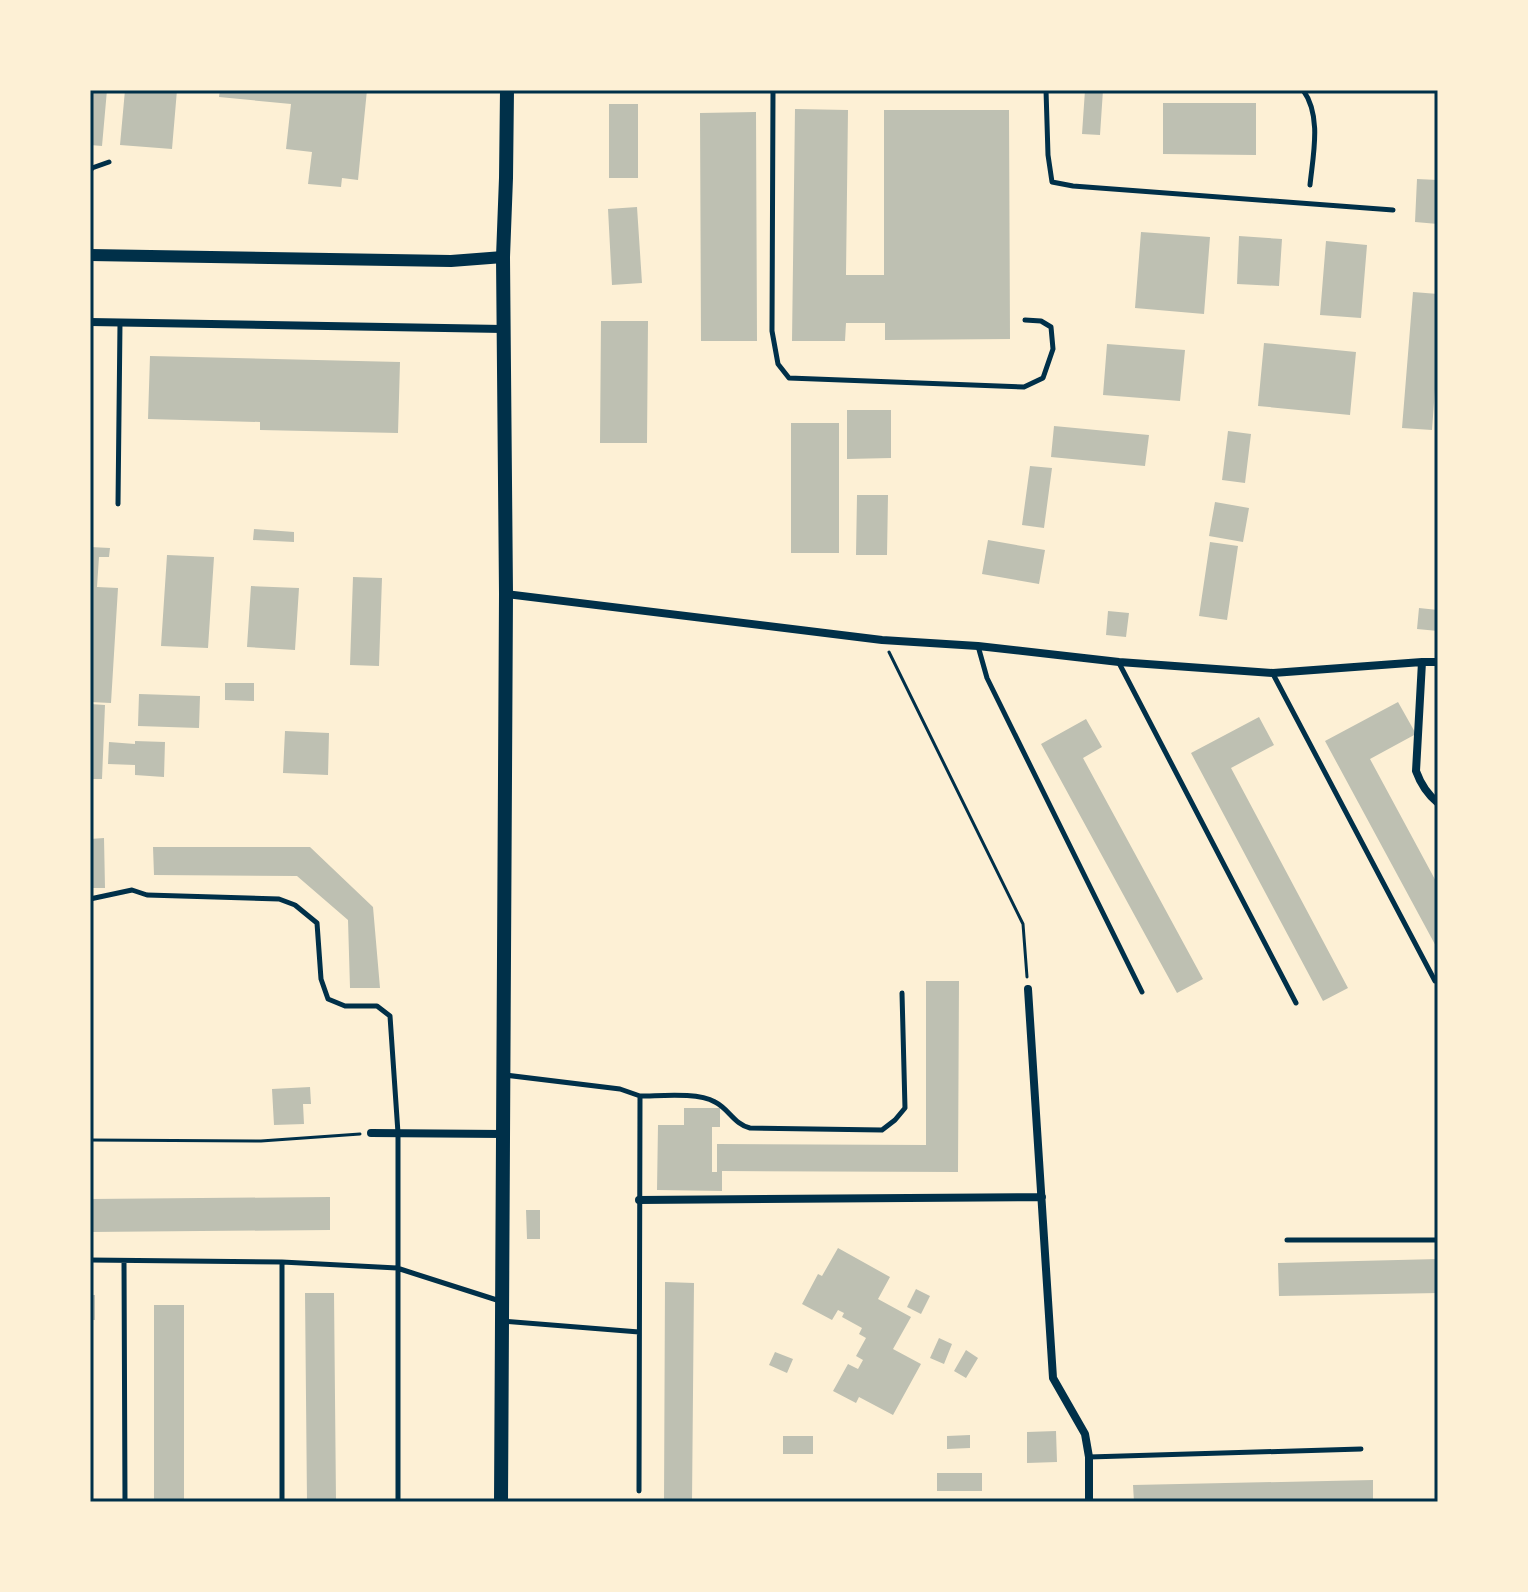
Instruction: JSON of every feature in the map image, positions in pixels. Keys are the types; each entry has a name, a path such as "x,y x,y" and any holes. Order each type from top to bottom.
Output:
{"main road":[{"path":"501,1502 506,594 503,257 507,90"}],"street":[{"path":"90,255 451,261 503,257"},
{"path":"90,322 503,329"},
{"path":"506,594 882,640 978,646 1119,662 1273,673 1438,662"},
{"path":"1422,662 1416,771 1429,796 1438,803"},
{"path":"1028,989 1053,1378 1085,1434 1089,1457 1089,1502"},
{"path":"371,1133 503,1134"},
{"path":"639,1200 1042,1197"}],"lane":[{"path":"773,90 772,331 778,364 789,378 1024,387 1043,378 1053,349 1051,327 1041,321 1025,320"},
{"path":"1046,90 1052,182 1393,210"},
{"path":"1303,90 1315,125 1310,185"},
{"path":"90,171 109,162"},
{"path":"118,504 120,323"},
{"path":"978,646 987,678 1142,992"},
{"path":"1119,662 1296,1003"},
{"path":"1273,673 1435,981"},
{"path":"90,899 132,890 147,895 279,899 295,905 317,923 321,979 328,999 345,1006 377,1006 390,1016 398,1133 398,1502"},
{"path":"504,1075 620,1089 640,1096 706,1097 728,1110 740,1125 750,1128 882,1130 905,1108 902,993"},
{"path":"639,1491 640,1096"},
{"path":"1287,1240 1438,1240"},
{"path":"90,1260 282,1262 397,1268 502,1301"},
{"path":"124,1261 125,1500"},
{"path":"282,1262 282,1502"},
{"path":"502,1321 639,1332"},
{"path":"1089,1457 1361,1449"}],"path":[{"path":"882,640 1023,924 1028,989"},
{"path":"90,1140 261,1141 371,1133"}],"building":[{"path":"90,90 107,90 102,146 90,145"},
{"path":"125,90 177,90 172,149 120,145"},
{"path":"220,90 367,90 358,180 342,178 341,187 308,184 312,152 286,149 291,104 219,97"},
{"path":"1085,90 1103,90 1100,135 1082,134"},
{"path":"1163,103 1256,103 1256,155 1163,154"},
{"path":"609,104 638,104 638,178 609,178"},
{"path":"795,109 848,110 846,275 884,275 884,110 1009,110 1010,339 885,340 885,323 846,323 845,341 792,341"},
{"path":"756,112 757,341 701,341 700,113"},
{"path":"1417,179 1438,180 1438,224 1415,222"},
{"path":"637,207 642,283 612,285 608,209"},
{"path":"1141,232 1210,237 1204,314 1135,308"},
{"path":"1239,236 1282,239 1279,286 1237,284"},
{"path":"1326,241 1367,245 1361,318 1320,315"},
{"path":"1413,292 1438,294 1432,430 1402,428"},
{"path":"601,321 648,321 647,443 600,443"},
{"path":"1264,343 1356,352 1350,415 1258,406"},
{"path":"1107,344 1185,350 1180,401 1103,395"},
{"path":"150,356 400,362 398,433 260,430 260,422 148,419"},
{"path":"847,410 891,410 891,458 847,459"},
{"path":"791,423 839,423 839,553 791,553"},
{"path":"1054,426 1149,435 1145,466 1051,457"},
{"path":"1228,431 1251,434 1245,483 1222,480"},
{"path":"1030,466 1052,468 1044,528 1022,525"},
{"path":"857,495 888,495 887,555 856,555"},
{"path":"1215,502 1249,508 1243,542 1209,536"},
{"path":"254,529 294,532 294,542 253,540"},
{"path":"988,540 1045,550 1039,584 982,574"},
{"path":"1210,542 1238,546 1227,620 1199,616"},
{"path":"90,547 110,548 109,557 99,557 97,587 118,588 111,703 90,702"},
{"path":"167,555 214,557 208,648 161,646"},
{"path":"353,577 382,578 379,666 350,665"},
{"path":"251,586 299,588 295,650 247,647"},
{"path":"1419,608 1438,610 1438,631 1417,629"},
{"path":"1108,611 1129,613 1126,637 1106,635"},
{"path":"225,683 254,683 254,701 225,700"},
{"path":"139,694 200,696 199,728 138,726"},
{"path":"1398,702 1416,734 1370,759 1438,885 1438,950 1325,741"},
{"path":"90,704 105,705 102,779 90,779"},
{"path":"1259,717 1274,745 1231,768 1348,988 1323,1001 1191,753"},
{"path":"1086,719 1102,747 1083,758 1203,979 1177,993 1041,744"},
{"path":"285,731 329,733 328,775 283,773"},
{"path":"135,741 165,742 164,777 135,775 135,765 108,764 109,742 135,744"},
{"path":"104,838 105,888 90,888 90,839"},
{"path":"153,847 310,847 373,907 380,988 350,988 348,920 297,876 154,875"},
{"path":"926,981 959,981 958,1172 722,1171 722,1191 657,1190 658,1125 684,1125 684,1108 720,1108 720,1127 712,1127 712,1172 717,1172 717,1144 926,1145"},
{"path":"310,1087 311,1104 303,1104 304,1124 274,1125 272,1089"},
{"path":"330,1197 330,1230 90,1232 90,1199"},
{"path":"526,1210 540,1210 540,1239 527,1239"},
{"path":"838,1248 890,1277 878,1299 911,1317 893,1349 921,1364 893,1415 859,1397 856,1403 833,1391 848,1364 858,1369 863,1360 856,1356 866,1338 859,1334 862,1328 842,1317 844,1313 838,1310 832,1320 802,1304 818,1274 822,1276"},
{"path":"1438,1259 1438,1293 1279,1296 1278,1263"},
{"path":"665,1282 694,1283 692,1502 664,1502"},
{"path":"916,1289 930,1296 921,1314 907,1307"},
{"path":"305,1293 334,1293 336,1502 307,1502"},
{"path":"90,1295 95,1295 95,1320 90,1320"},
{"path":"154,1305 184,1305 184,1502 154,1502"},
{"path":"939,1338 952,1344 944,1364 930,1358"},
{"path":"966,1350 978,1358 966,1378 954,1371"},
{"path":"775,1352 793,1359 787,1373 769,1365"},
{"path":"1056,1431 1057,1462 1027,1463 1027,1432"},
{"path":"970,1435 970,1448 947,1449 947,1436"},
{"path":"783,1436 813,1436 813,1454 783,1454"},
{"path":"937,1473 982,1473 982,1491 937,1491"},
{"path":"1373,1480 1373,1502 1134,1502 1133,1485"}]}
